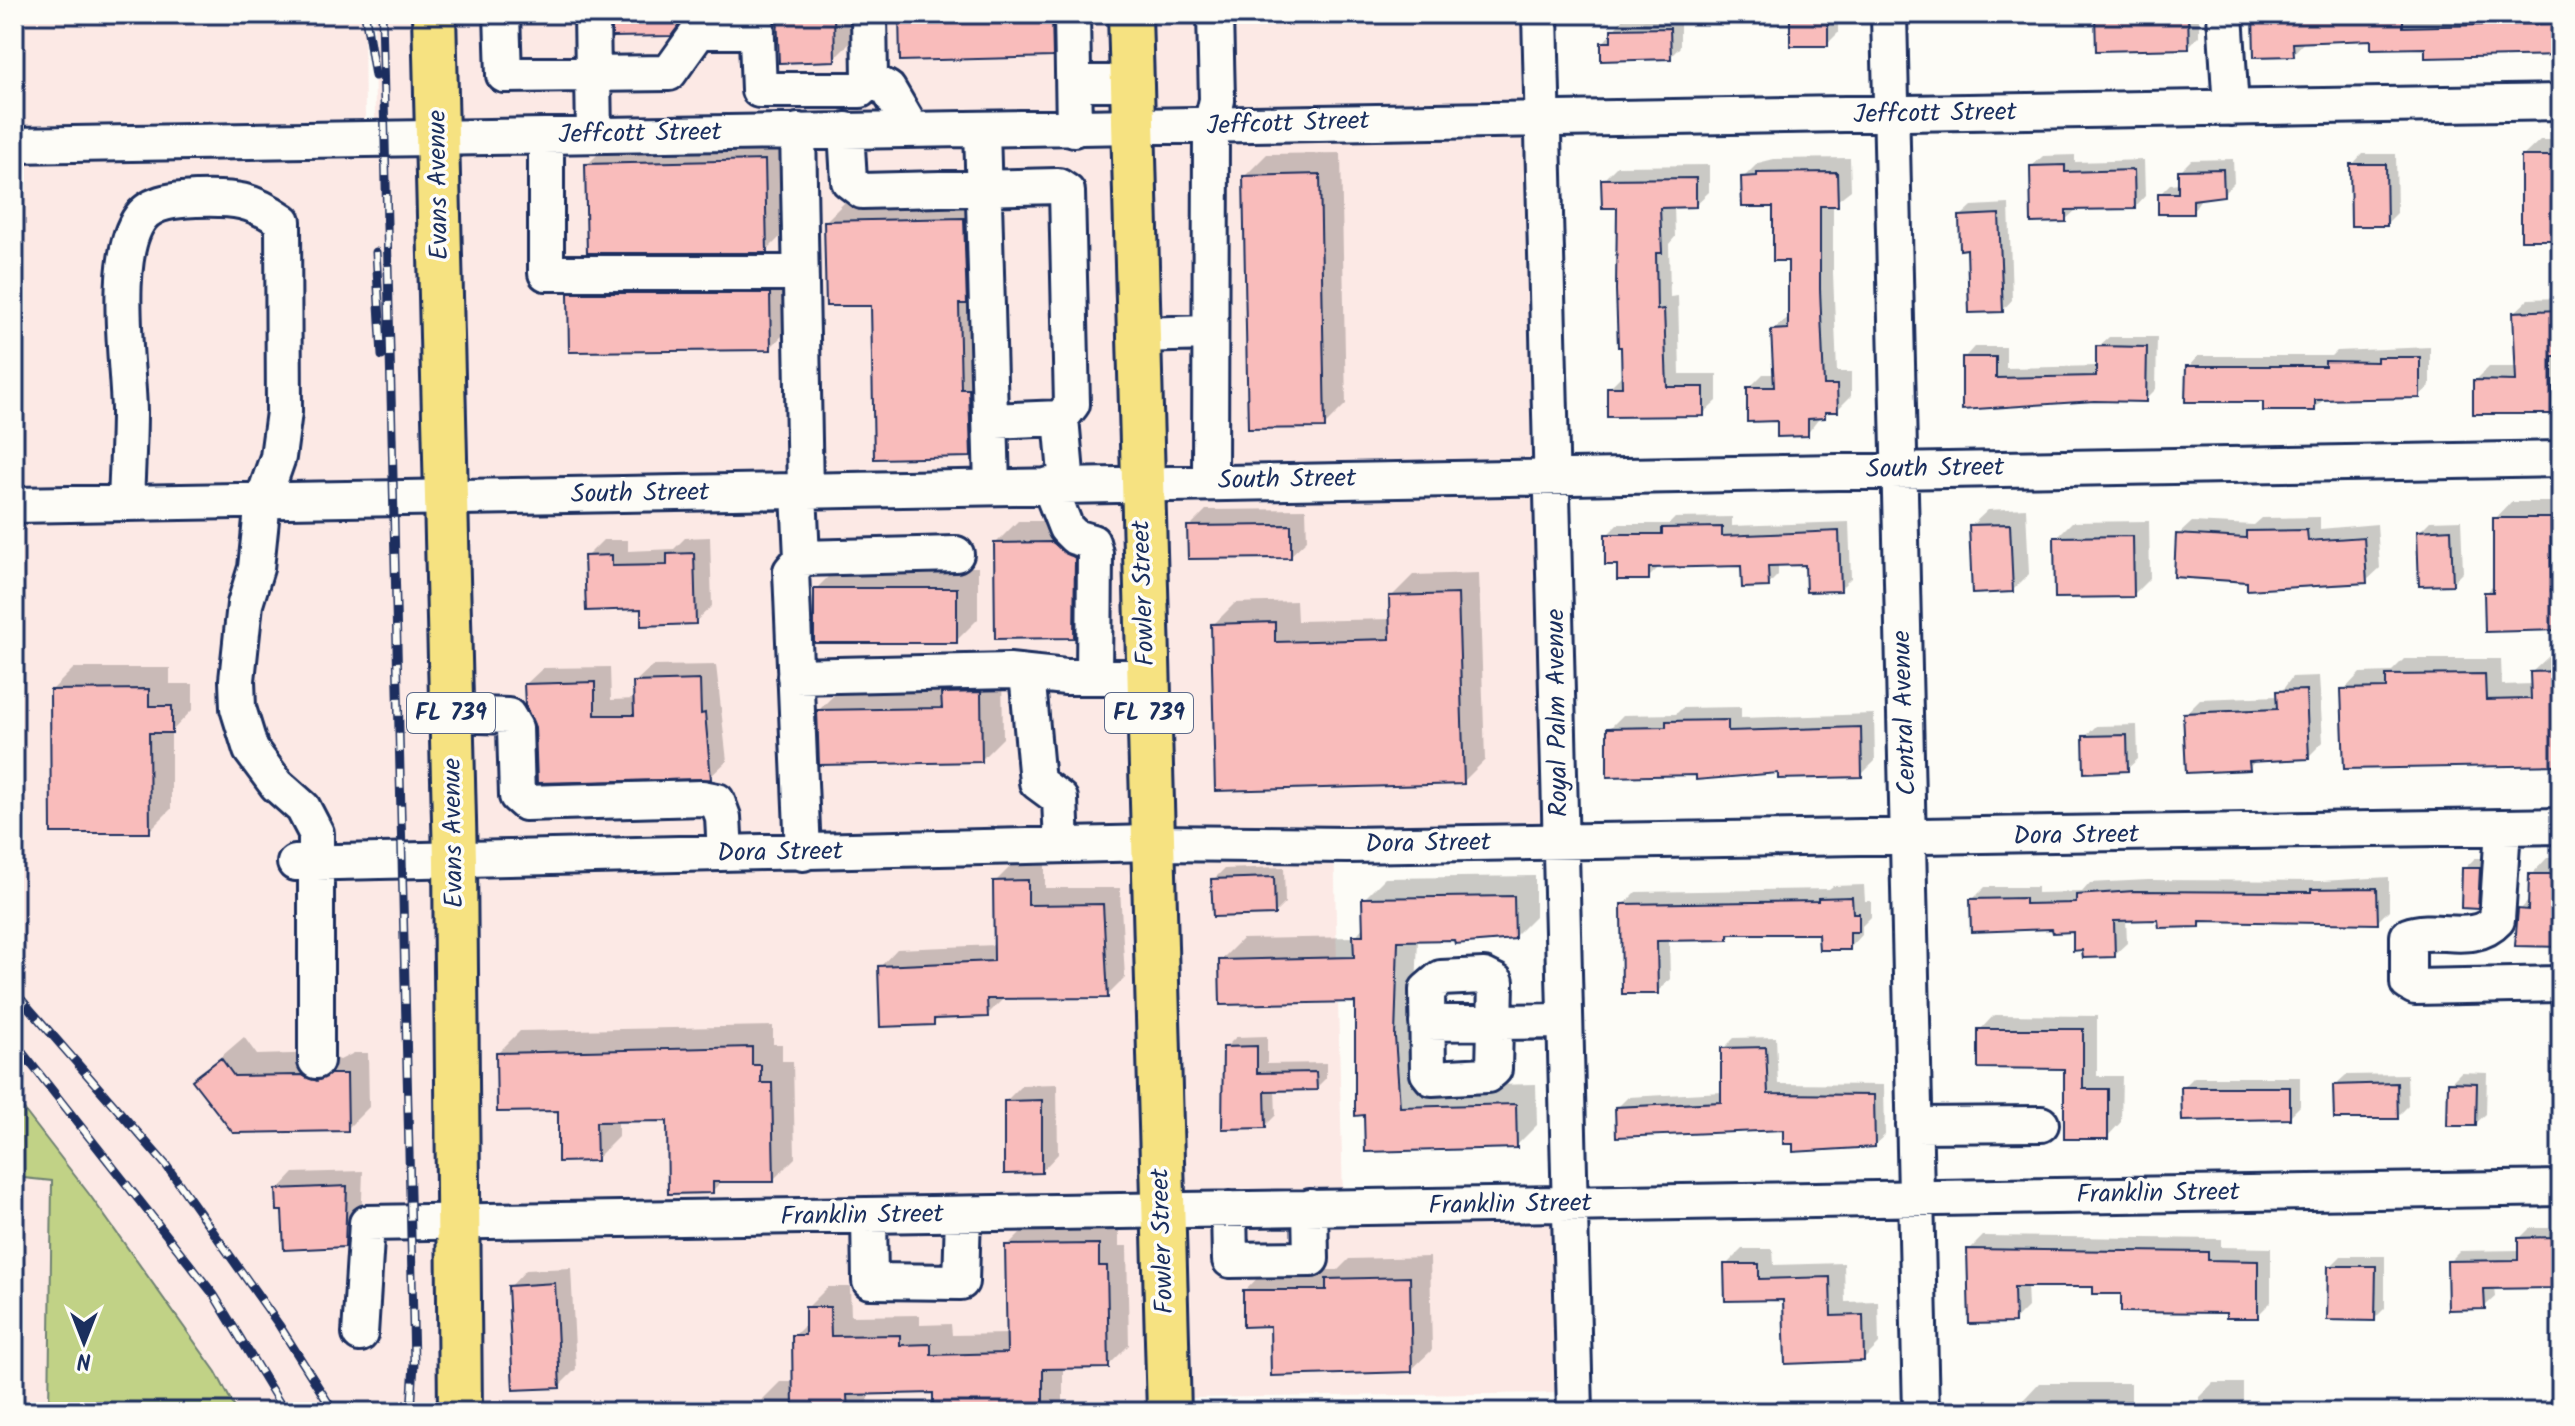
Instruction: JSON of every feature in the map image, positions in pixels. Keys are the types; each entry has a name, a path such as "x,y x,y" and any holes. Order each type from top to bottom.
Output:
{"main road":[{"name":"Evans Avenue","path":"434,14 455,860 460,1412"},
{"name":"Fowler Street","path":"1130,14 1140,482 1169,1412"}],"street":[{"path":"502,14 504,75 669,73 699,22 757,23 759,90 860,90 870,79 869,14"},
{"path":"592,14 594,135"},
{"path":"1072,14 1074,129"},
{"path":"1210,481 1211,126 1217,100 1215,14"},
{"name":"Royal Palm Avenue","path":"1540,14 1575,1412"},
{"name":"Central Avenue","path":"1889,14 1921,1412"},
{"path":"2225,14 2231,108"},
{"path":"870,79 888,89 912,130"},
{"path":"1074,83 1131,83"},
{"name":"Jeffcott Street","path":"14,145 2561,102"},
{"path":"982,129 992,487"},
{"path":"846,130 849,181 862,191 1058,186 1067,192 1072,404 1061,418 1058,485 1066,528 1075,537 1092,542 1095,553 1094,677"},
{"path":"798,131 802,558 791,571 803,853"},
{"path":"546,136 546,273 800,273"},
{"path":"126,503 129,414 125,277 130,238 142,215 169,200 238,198 283,221 284,412 278,457 263,500 256,568 237,648 238,708 251,750 277,785 312,819 316,833 305,863 316,1061"},
{"path":"1137,335 1210,333"},
{"path":"990,421 1061,418"},
{"name":"South Street","path":"14,505 448,495 802,492 1140,482 1898,468 2254,466 2561,459"},
{"path":"802,558 956,554"},
{"path":"795,676 1027,673 1148,677"},
{"path":"1027,673 1037,782 1060,799 1062,845"},
{"path":"452,714 508,716 515,728 517,796 525,803 702,798 717,801 723,817 725,853"},
{"name":"Dora Street","path":"305,863 1153,843 1347,845 1909,839 2561,826"},
{"path":"2503,828 2497,920 2477,934 2408,936 2408,983 2415,987 2561,984"},
{"path":"1484,976 1496,982 1494,1069 1487,1075 1432,1078 1428,1073 1427,1023 1427,990 1432,983 1441,978 1484,976"},
{"path":"1427,1023 1563,1021"},
{"path":"1914,1125 2041,1124"},
{"name":"Franklin Street","path":"360,1334 367,1223 2561,1188"},
{"path":"1229,1209 1230,1260 1311,1259 1310,1207"},
{"path":"869,1216 870,1281 961,1282 963,1214"}],"shaded area":[{"path":"14,14 364,14 365,124 14,127"},
{"path":"374,14 422,14 447,1412 14,1412 14,139 375,127"},
{"path":"447,14 1117,14 1156,1412 473,1412"},
{"path":"1142,14 1528,14 1548,841 1334,842 1343,1198 1559,1200 1563,1393 1188,1398"}],"green space":[{"path":"14,1097 89,1194 216,1372 237,1412 49,1412 52,1181 14,1177"}],"building":[{"path":"612,14 679,14 680,24 671,36 612,37"},
{"path":"777,14 834,14 835,61 779,63"},
{"path":"899,14 1052,14 1053,57 900,61"},
{"path":"1790,14 1828,14 1828,46 1790,46"},
{"path":"2095,14 2188,14 2189,49 2096,51"},
{"path":"2253,14 2403,14 2403,27 2558,23 2559,55 2425,58 2425,48 2371,49 2371,40 2293,43 2294,56 2254,57"},
{"path":"1670,28 1671,59 1601,61 1601,42 1611,42 1611,29"},
{"path":"2521,156 2561,156 2561,240 2521,240"},
{"path":"765,160 767,253 587,253 585,164"},
{"path":"2350,164 2386,164 2387,226 2351,226"},
{"path":"2065,165 2065,172 2134,170 2135,209 2066,210 2066,222 2031,223 2030,166"},
{"path":"2223,169 2224,196 2193,200 2193,214 2158,214 2158,193 2178,193 2178,170"},
{"path":"1837,172 1838,206 1820,206 1820,289 1824,385 1837,385 1838,412 1825,412 1825,418 1808,419 1808,436 1777,437 1777,421 1747,422 1747,387 1774,387 1771,330 1788,329 1788,261 1773,261 1773,207 1742,207 1741,177 1757,176 1757,173"},
{"path":"1320,174 1325,428 1248,429 1243,176"},
{"path":"1696,178 1696,207 1660,208 1662,253 1656,253 1657,310 1664,309 1667,387 1704,387 1704,416 1607,417 1607,387 1622,387 1621,347 1618,347 1616,290 1617,208 1602,208 1601,179"},
{"path":"1999,214 2003,312 1969,313 1967,249 1960,250 1959,216"},
{"path":"964,218 967,304 959,304 961,389 969,389 971,457 874,459 871,306 826,306 824,221"},
{"path":"568,293 770,293 771,350 569,352"},
{"path":"2558,310 2559,356 2552,356 2552,414 2473,414 2473,380 2516,381 2513,312"},
{"path":"2096,346 2147,347 2146,402 2094,401 1962,410 1962,357 1996,357 1996,378 2096,376"},
{"path":"2377,357 2420,357 2420,398 2315,400 2315,411 2263,411 2263,402 2185,402 2186,366 2325,366 2325,361 2377,362"},
{"path":"2493,518 2551,518 2551,591 2558,591 2559,630 2485,632 2484,592 2493,592"},
{"path":"2010,524 2013,592 1972,594 1969,525"},
{"path":"1291,525 1291,558 1188,559 1187,526"},
{"path":"1722,527 1722,536 1839,531 1841,591 1806,592 1805,565 1768,566 1769,587 1742,588 1741,566 1649,568 1649,580 1617,580 1617,565 1605,565 1605,534 1662,534 1662,528"},
{"path":"2451,529 2453,585 2419,586 2417,531"},
{"path":"2307,530 2308,541 2364,537 2367,583 2247,590 2247,582 2174,577 2176,534 2246,538 2246,531"},
{"path":"2133,536 2134,597 2055,598 2054,537"},
{"path":"1052,542 1075,558 1074,638 995,639 994,543"},
{"path":"694,553 696,624 641,626 641,609 586,611 584,556 612,555 612,566 667,565 667,554"},
{"path":"814,588 957,588 957,643 814,643"},
{"path":"1458,594 1464,784 1215,791 1211,624 1275,622 1275,642 1390,639 1389,596"},
{"path":"2561,671 2561,765 2344,769 2341,689 2386,688 2386,675 2485,674 2486,700 2531,699 2530,672"},
{"path":"700,680 701,714 705,713 711,779 537,783 535,727 525,705 524,684 595,682 595,715 634,715 633,682"},
{"path":"149,689 149,706 172,706 172,733 149,733 150,833 51,833 50,690"},
{"path":"2306,690 2309,759 2249,762 2250,770 2186,773 2183,713 2277,709 2276,691"},
{"path":"981,692 982,762 819,765 817,710 942,708 941,693"},
{"path":"1728,720 1728,731 1861,727 1862,777 1778,779 1778,773 1696,780 1696,775 1607,777 1607,728 1666,727 1666,721"},
{"path":"2127,735 2128,771 2084,773 2083,736"},
{"path":"2462,868 2480,868 2478,909 2461,908"},
{"path":"2529,874 2561,874 2561,947 2515,946 2518,909 2528,910"},
{"path":"1274,877 1275,915 1213,917 1211,879"},
{"path":"1028,880 1028,905 1103,904 1108,998 987,999 988,1017 934,1019 934,1025 880,1027 878,966 994,961 993,881"},
{"path":"2377,888 2378,924 2200,921 2200,927 2159,928 2158,920 2114,921 2115,957 2083,958 2082,950 2073,951 2073,932 2053,933 2052,929 1971,932 1970,899 2025,898 2025,904 2076,903 2076,895 2134,891 2311,892 2311,889"},
{"path":"1514,896 1515,939 1455,944 1454,940 1398,941 1395,1037 1400,1107 1516,1104 1517,1148 1365,1152 1364,1115 1355,1116 1355,1002 1220,1005 1219,960 1354,957 1353,935 1363,935 1362,898"},
{"path":"1852,897 1853,913 1859,913 1859,932 1850,932 1850,950 1819,950 1818,934 1728,934 1728,940 1657,941 1658,994 1622,994 1621,904 1818,901 1818,898"},
{"path":"1978,1029 2083,1029 2083,1089 2108,1089 2108,1139 2064,1139 2064,1069 1978,1068"},
{"path":"1257,1046 1257,1073 1316,1072 1317,1090 1265,1091 1266,1128 1222,1129 1223,1047"},
{"path":"752,1047 752,1065 761,1065 761,1083 772,1083 774,1182 713,1182 713,1193 668,1194 667,1121 596,1122 597,1161 558,1162 558,1111 497,1112 496,1053"},
{"path":"1766,1047 1768,1094 1874,1095 1875,1147 1793,1152 1793,1144 1783,1144 1783,1130 1616,1137 1615,1107 1721,1102 1721,1048"},
{"path":"221,1058 234,1076 302,1075 317,1081 330,1074 347,1074 348,1131 233,1133 192,1080"},
{"path":"2448,1082 2477,1083 2476,1126 2447,1126"},
{"path":"2397,1083 2398,1119 2334,1119 2333,1085"},
{"path":"2181,1087 2290,1087 2290,1119 2182,1121"},
{"path":"1042,1100 1042,1173 1004,1174 1004,1101"},
{"path":"347,1186 345,1247 284,1250 282,1211 277,1211 276,1189"},
{"path":"2553,1237 2554,1288 2484,1289 2485,1309 2448,1310 2447,1261 2518,1260 2518,1238"},
{"path":"1099,1244 1099,1266 1107,1266 1109,1368 1043,1369 1043,1412 933,1412 933,1393 847,1395 848,1412 793,1412 792,1335 805,1335 805,1307 830,1307 831,1336 900,1335 900,1345 931,1344 931,1355 1007,1353 1005,1245"},
{"path":"1967,1249 2208,1252 2208,1260 2258,1261 2258,1318 2226,1318 2226,1313 2121,1312 2121,1294 2093,1294 2093,1287 2014,1287 2015,1323 1969,1324"},
{"path":"1724,1264 1759,1264 1759,1279 1830,1277 1831,1316 1863,1315 1864,1361 1785,1364 1783,1300 1725,1301"},
{"path":"2328,1266 2376,1266 2375,1321 2327,1320"},
{"path":"1410,1277 1412,1372 1271,1376 1270,1326 1243,1327 1243,1290 1326,1290 1326,1279"},
{"path":"555,1283 560,1388 513,1390 508,1286"}],"railway":[{"path":"365,14 375,76"},
{"path":"382,14 414,1363 411,1412"},
{"path":"376,252 382,356"},
{"path":"14,991 166,1165 279,1325 334,1412"},
{"path":"14,1042 214,1295 285,1412"}]}
